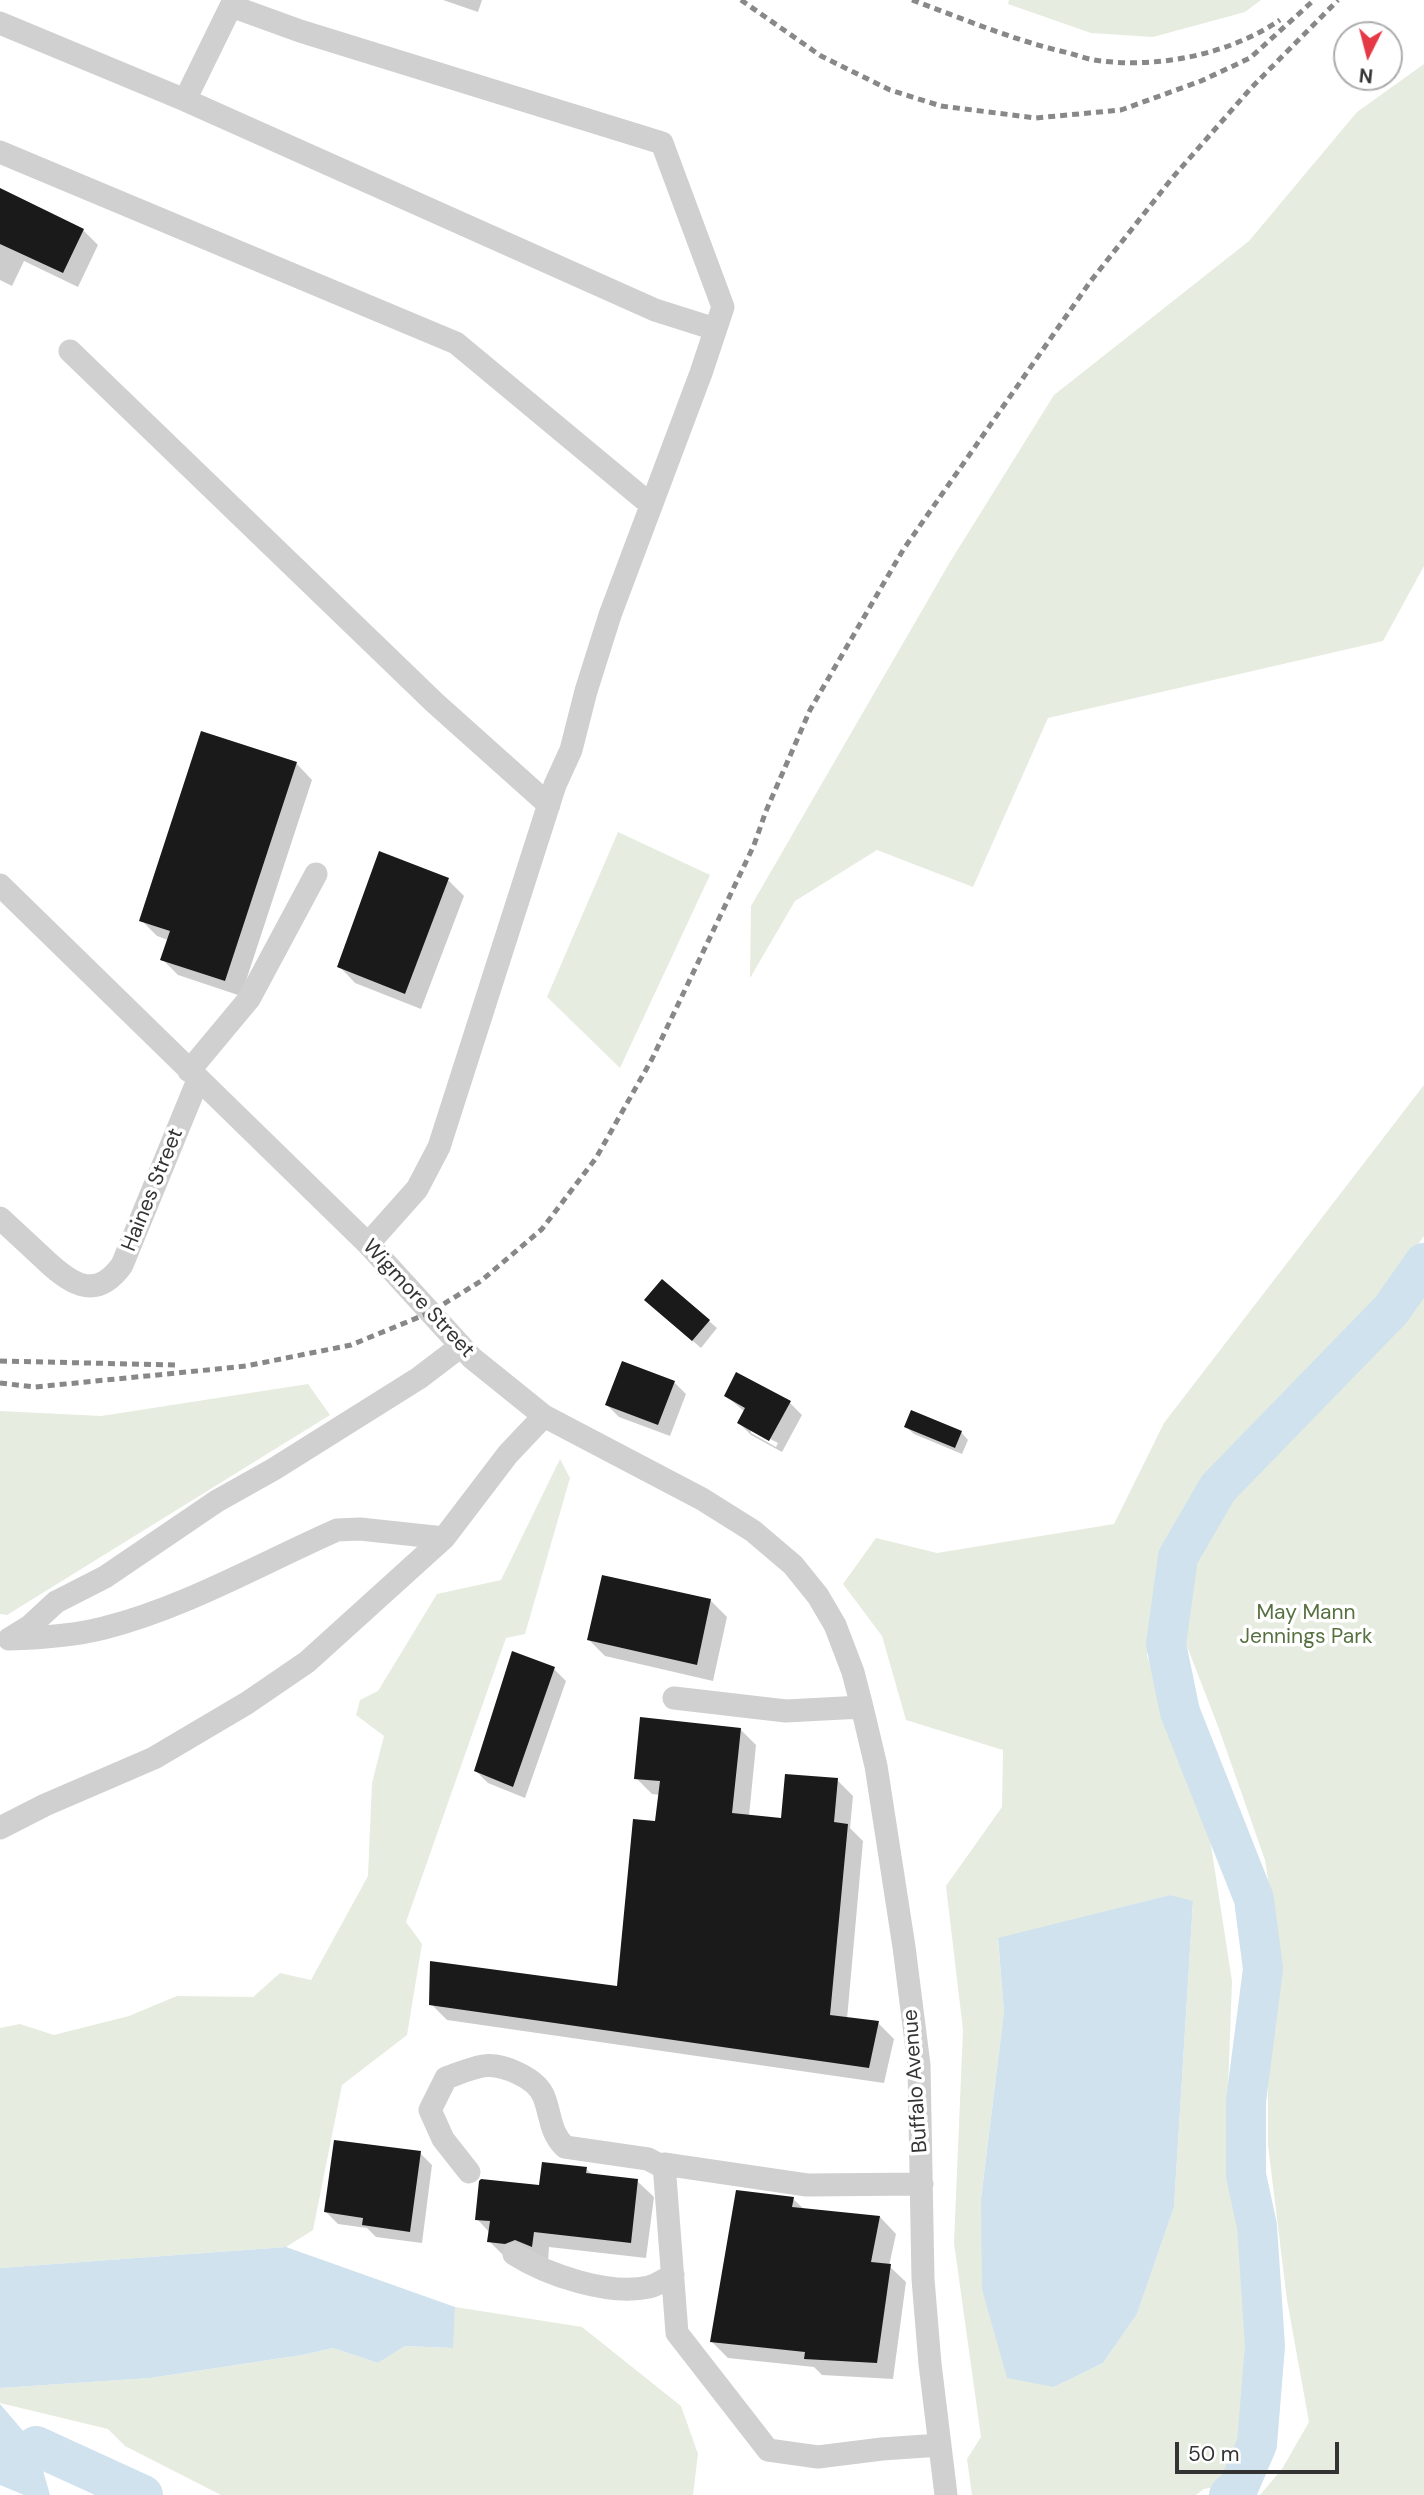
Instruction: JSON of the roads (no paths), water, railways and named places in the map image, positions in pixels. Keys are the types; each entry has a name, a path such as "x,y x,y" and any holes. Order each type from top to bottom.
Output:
{"street":[{"path":"185,100 231,6 300,31 662,143 723,307 610,615 571,750 550,805 439,1147 417,1189 368,1244"},
{"path":"0,23 185,100 655,310 715,329"},
{"path":"0,152 456,344 651,505"},
{"path":"70,351 426,694 550,805"},
{"name":"Haines Street","path":"0,1218 61,1276 76,1284 93,1287 114,1277 122,1265 194,1076 249,999 316,874"},
{"name":"Wigmore Street","path":"1,891 368,1244 472,1358 544,1416 702,1499 753,1531 793,1565 818,1596 835,1626 853,1672"},
{"path":"4,1642 30,1626 56,1602 105,1577 217,1501 274,1469 419,1378 461,1346"},
{"path":"0,1828 45,1805 154,1758 247,1703 307,1662 444,1538 508,1454 544,1416"},
{"path":"4,1642 58,1637 104,1628 170,1606 337,1530 360,1529 444,1538"},
{"name":"Buffalo Avenue","path":"853,1672 878,1779 917,2052 923,2279 946,2495"},
{"path":"674,1698 786,1711 862,1707"},
{"path":"469,2172 443,2139 430,2110 446,2078 486,2066 509,2070 528,2079 544,2094 551,2126 557,2140 565,2147 648,2159 664,2168"},
{"path":"922,2185 807,2185 664,2164 677,2333 768,2450 818,2458 881,2449 940,2445"},
{"path":"514,2254 546,2271 585,2283 616,2288 649,2287 673,2275"}],"water":[{"path":"1170,1895 1193,1901 1174,2207 1137,2314 1103,2363 1054,2387 1007,2378 982,2289 981,2199 1004,2012 998,1938"},
{"path":"286,2247 455,2307 453,2348 405,2346 378,2363 333,2348 150,2378 0,2388 0,2268"},
{"path":"0,2404 36,2446 50,2495 24,2495 0,2485"}],"waterway":[{"path":"1229,2495 1239,2486 1257,2444 1265,2346 1257,2226 1246,2175 1246,2101 1263,1969 1254,1899 1180,1712 1166,1644 1178,1557 1218,1488 1391,1310 1424,1263"},
{"path":"36,2446 143,2495"}],"railway":[{"path":"741,0 821,56 890,90 941,106 1036,118 1121,110 1201,81 1250,58 1314,0"},
{"path":"912,0 1029,42 1093,60 1124,63 1171,60 1217,50 1239,42 1280,20"},
{"path":"0,1383 35,1387 246,1366 351,1345 429,1313 481,1281 542,1229 596,1158 652,1059 754,845 810,710 903,550 1090,282 1173,177 1252,87 1338,0"},
{"path":"0,1361 175,1365"}],"park label":[{"name":"May Mann Jennings Park","path":"1306,1625"}]}
